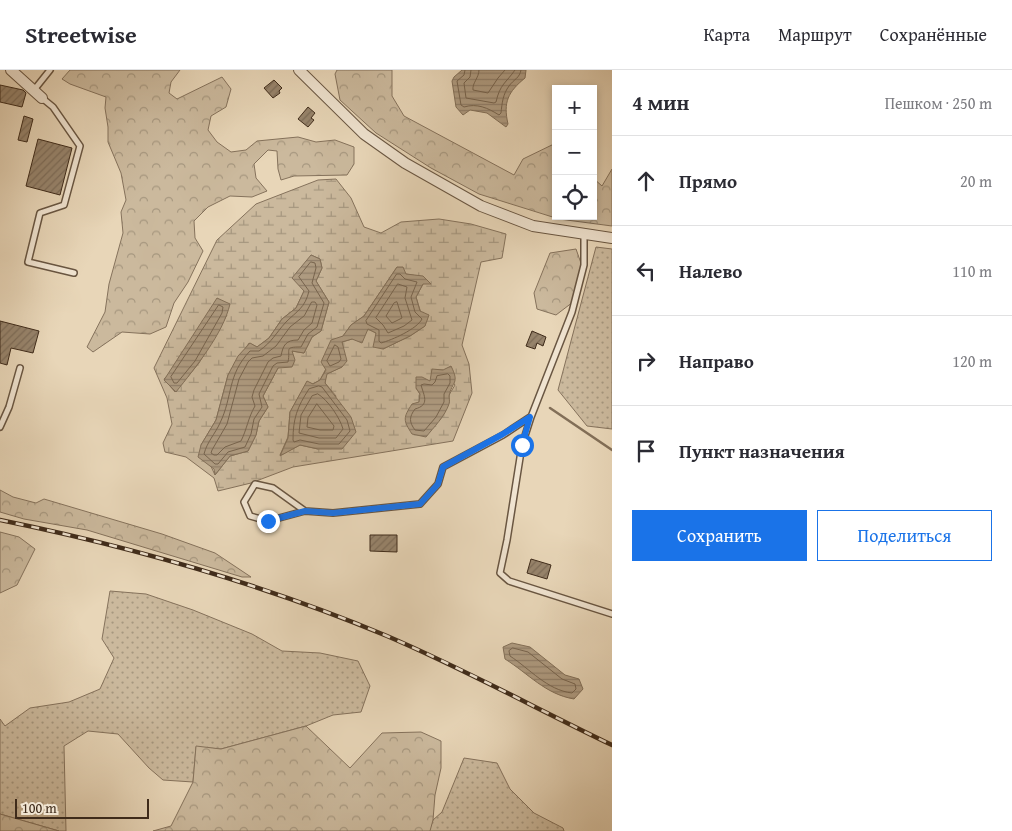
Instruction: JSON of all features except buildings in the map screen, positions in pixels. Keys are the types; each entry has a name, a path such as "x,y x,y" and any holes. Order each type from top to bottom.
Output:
{"street":[{"path":"11,70 42,98"},
{"path":"299,70 364,134 405,164 481,206 533,226 612,238"}],"lane":[{"path":"33,90 50,70"},
{"path":"42,98 53,107 80,146 64,205 40,213 28,262 74,273"},
{"path":"584,234 584,265 572,312 530,417 522,445 508,540 500,573 509,581 612,614"},
{"path":"0,426 9,407 20,368"},
{"path":"305,511 273,488 255,484 244,502 250,516 268,521 305,511 333,513 420,504 438,484 443,467 530,417"}],"green space":[{"path":"70,70 180,70 171,82 169,93 177,99 222,77 231,89 226,107 211,116 208,130 217,142 231,152 246,150 257,141 298,137 316,142 335,140 354,147 354,164 347,175 294,176 281,180 277,151 268,150 254,164 256,178 267,191 252,197 230,196 208,207 194,221 195,238 203,251 188,282 174,303 166,327 150,334 122,332 93,352 87,347 105,312 109,284 123,233 121,212 126,200 121,173 108,142 106,97 70,84 62,79"},
{"path":"337,70 392,70 392,96 404,116 514,175 523,159 552,145 552,217 479,194 431,168 376,133 340,100 335,74"},
{"path":"612,169 612,226 567,220 597,220 597,182 602,186"},
{"path":"336,179 351,198 364,227 381,233 401,222 439,219 471,224 506,234 502,258 481,262 462,345 469,364 472,393 453,441 293,467 251,483 218,491 214,478 186,457 165,452 163,443 172,424 167,398 154,368 217,240 256,204 318,180","holes":["311,255 320,259 322,268 316,281 329,302 321,331 312,337 304,353 292,351 278,368 263,396 268,407 259,421 256,435 248,451 230,456 215,475 201,445 216,420 228,375 249,343 257,347 269,338 282,319 296,308 304,291","397,267 406,274 423,277 423,284 416,297 425,326 410,336 383,349 376,333 368,329 352,339 342,342 342,367 326,374 325,383 336,396 318,449 300,445 280,455 288,437 290,412 307,382 313,384 320,380 343,336 351,325 364,316","227,315 199,363 175,392 164,379","435,370 443,370 455,385 449,395 449,402 440,420 419,403 420,394 416,388 431,382"]},
{"path":"596,247 612,249 612,429 587,426 558,390"},
{"path":"576,249 582,266 573,302 556,315 537,309 534,293 550,253"},
{"path":"0,490 13,497 36,503 44,499 162,534 215,553 251,577 242,577 87,530 24,519 0,512"},
{"path":"0,532 19,537 35,549 17,585 0,593"},
{"path":"110,591 146,594 193,610 252,634 282,651 320,653 358,661 370,686 361,712 333,715 306,726 221,749 196,747 193,782 163,780 149,768 118,734 88,731 64,746 66,831 59,831 0,814 0,719 5,726 30,708 69,702 100,689 114,658 102,639"},
{"path":"306,726 350,768 382,733 421,732 441,741 441,768 430,831 153,831 171,826 193,782 196,746 221,749"},
{"path":"464,758 497,763 510,789 534,813 563,828 564,831 429,831 433,820 442,812"},
{"path":"0,814 59,831 0,831"}],"water":[{"path":"462,70 526,70 525,78 514,88 508,98 506,110 508,124 506,127 487,113 470,110 463,115 456,107 452,81"},
{"path":"311,255 320,259 322,268 316,281 329,302 321,331 312,337 304,353 292,351 295,360 292,367 278,368 263,396 268,407 259,421 256,435 248,451 230,456 215,475 214,469 198,457 201,445 216,420 228,375 238,356 250,343 257,347 269,338 282,319 296,308 304,291 292,278"},
{"path":"397,267 403,267 406,274 423,276 431,284 423,284 416,297 420,311 429,315 425,326 410,336 383,349 373,347 376,333 368,329 362,343 352,339 342,342 347,361 342,367 327,374 325,383 351,417 356,432 342,449 318,449 300,445 280,456 288,438 290,412 307,381 313,384 320,380 326,370 321,362 331,340 343,336 351,325 364,316"},
{"path":"217,298 230,304 221,327 208,350 176,392 164,380"},
{"path":"451,366 455,379 445,413 426,437 412,434 405,419 412,404 419,402 420,394 416,388 416,377 422,377 430,381 432,369 443,370"},
{"path":"512,643 530,647 565,675 579,679 583,689 574,699 554,693 546,688 505,659 503,647"}],"waterway":[{"path":"550,408 612,450"}],"railway":[{"path":"0,520 148,555 245,584 340,617 387,636 472,675 612,745"}],"route":[{"path":"268,521 305,511 333,513 420,504 438,484 443,467 530,417 522,445"}]}
